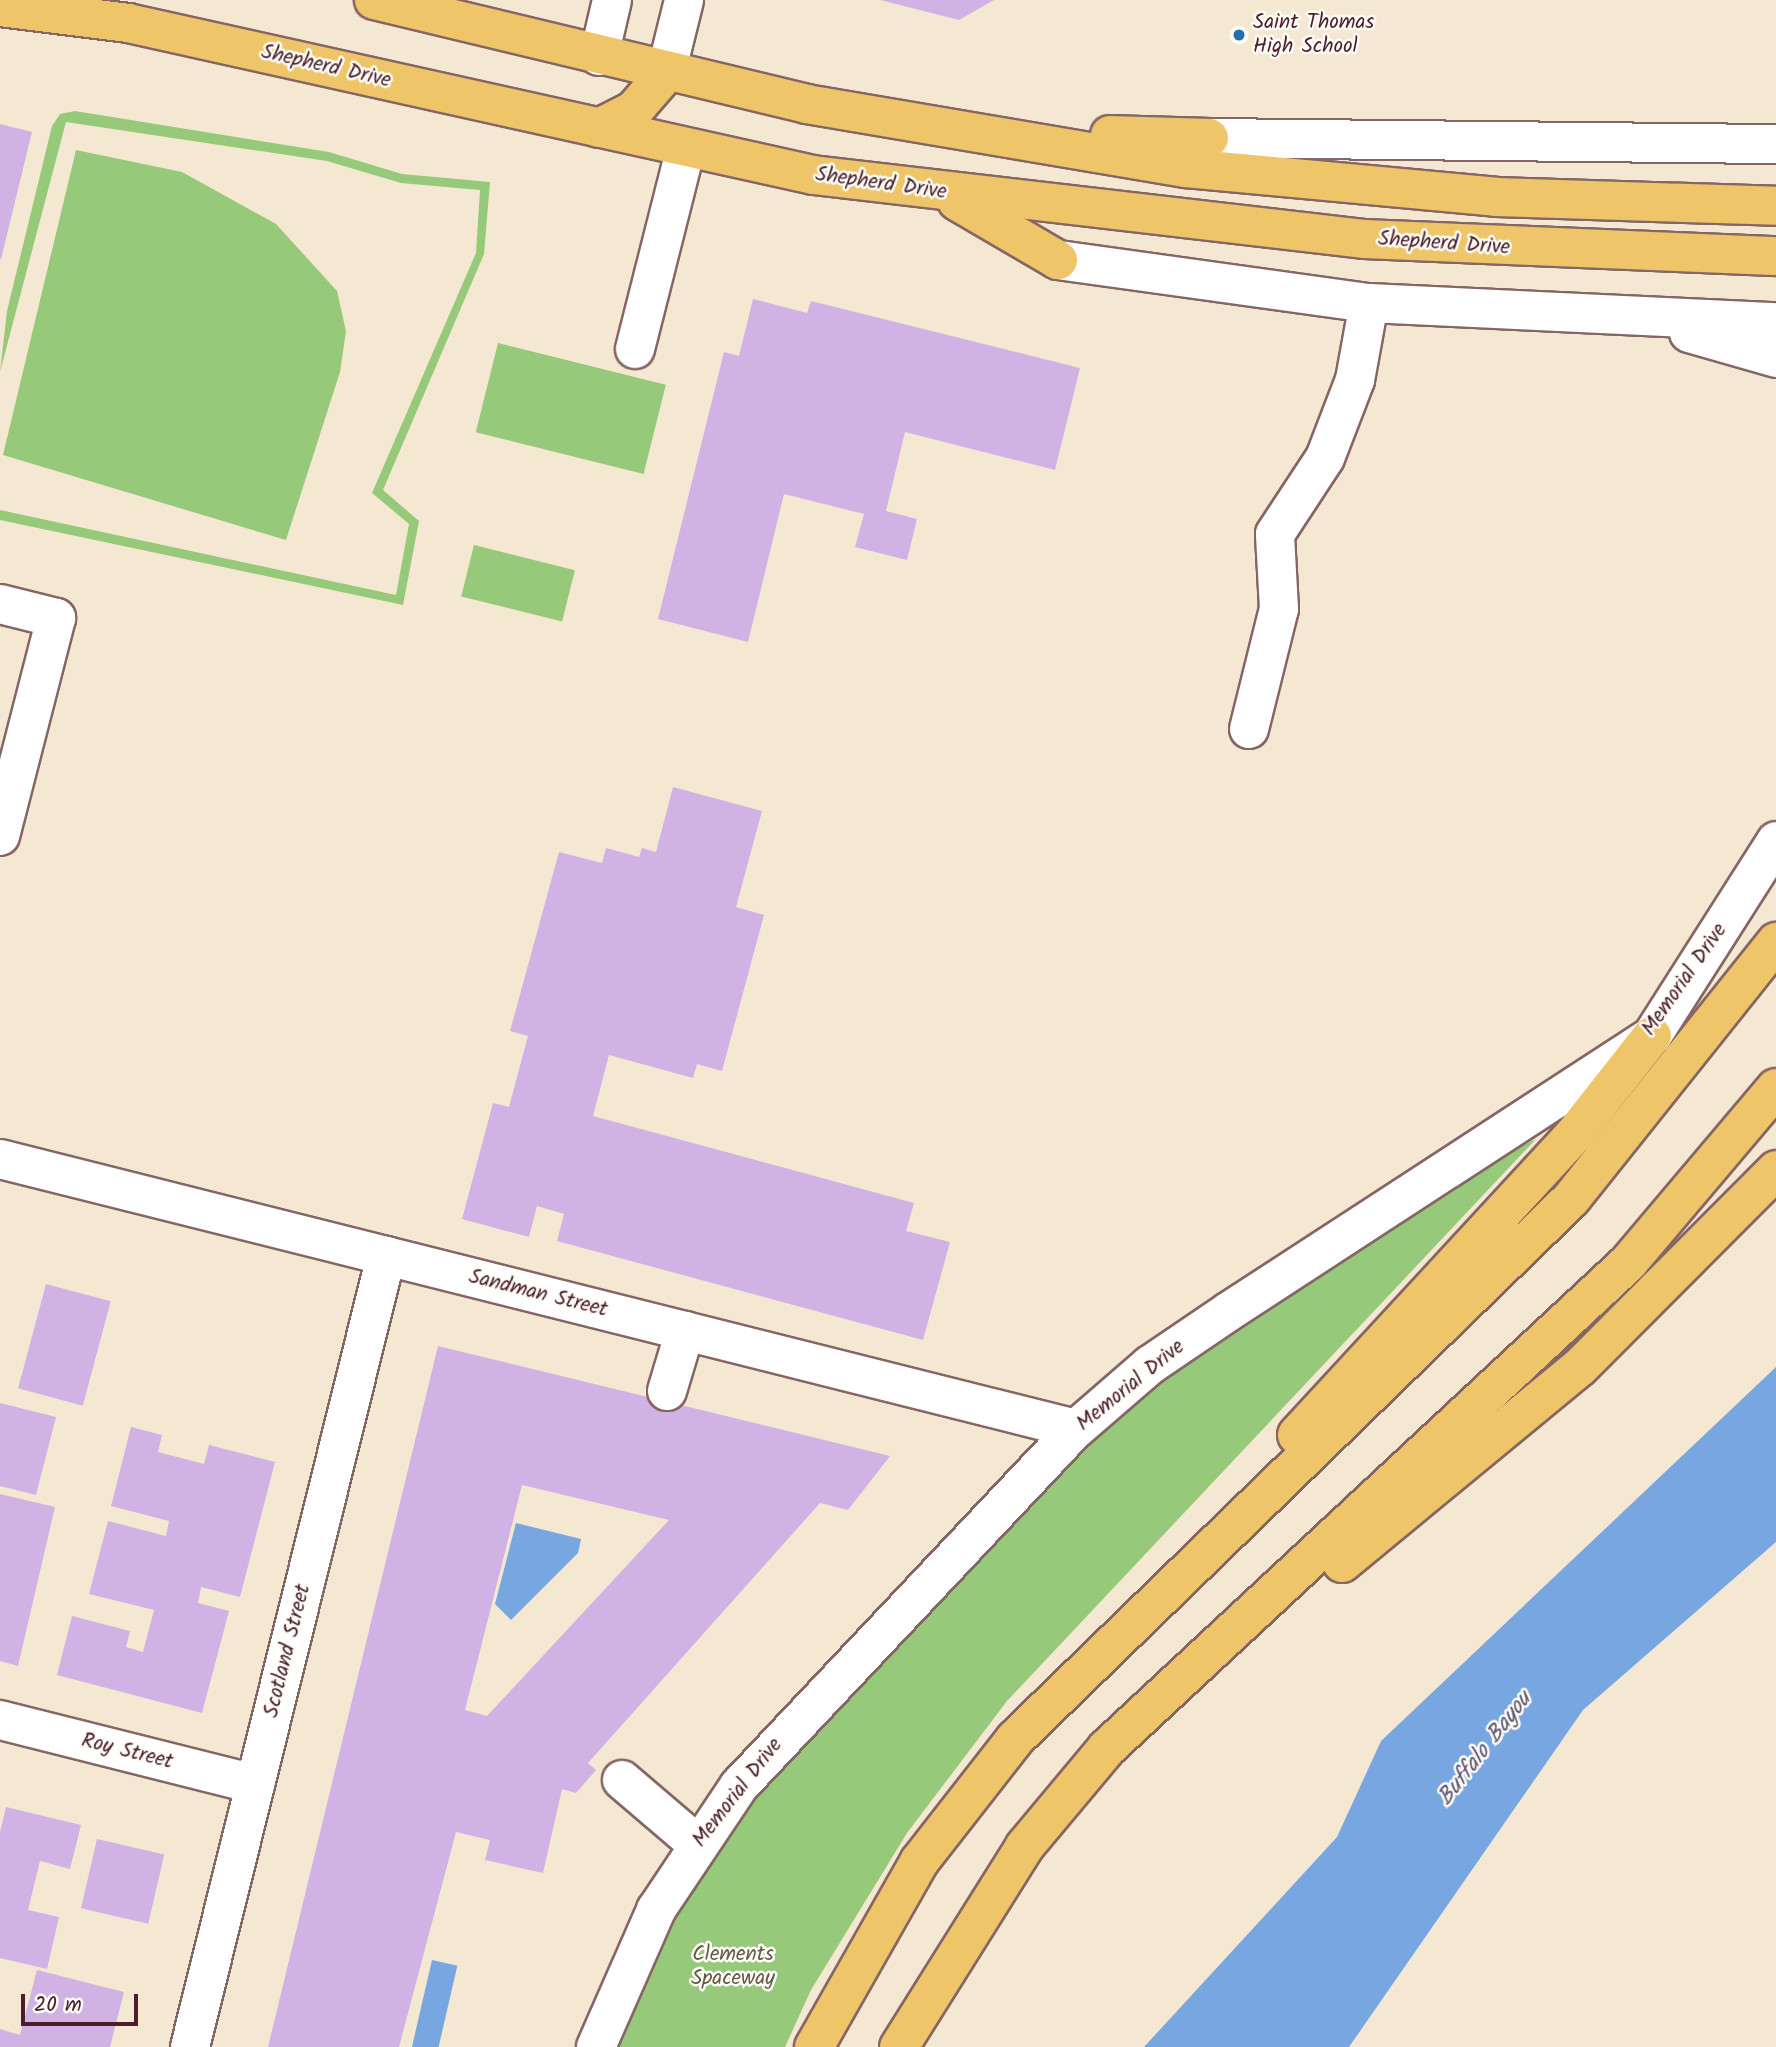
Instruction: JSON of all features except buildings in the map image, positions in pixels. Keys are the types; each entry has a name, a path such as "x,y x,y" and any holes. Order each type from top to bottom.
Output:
{"main road":[{"path":"374,0 666,73 961,131 1370,189 1776,206"},
{"name":"Shepherd Drive","path":"0,8 128,23 686,148 943,193 1365,239 1771,256"},
{"path":"599,128 634,110 666,73"},
{"path":"961,131 1209,138"},
{"path":"943,193 1058,260"},
{"path":"814,2047 919,1862 1016,1738 1238,1517 1456,1316 1571,1199 1776,942"},
{"path":"1238,1517 1313,1413 1574,1135 1651,1036"},
{"path":"899,2047 1025,1846 1107,1748 1224,1633 1520,1369 1628,1263 1776,1088"},
{"path":"1224,1633 1296,1601 1580,1367 1776,1170"}],"street":[{"path":"598,56 612,0"},
{"path":"666,73 684,0"},
{"path":"1209,138 1776,144"},
{"path":"635,349 686,148"},
{"path":"1058,260 1369,303 1637,318 1776,322"},
{"path":"1249,729 1279,609 1275,534 1325,458 1355,380 1369,303"},
{"path":"1637,318 1776,358"},
{"path":"0,604 56,618 0,836"},
{"name":"Memorial Drive","path":"596,2047 656,1910 696,1844 826,1688 1076,1429 1150,1365 1227,1312 1651,1036 1776,841"},
{"name":"Sandman Street","path":"0,1159 1076,1429"},
{"name":"Scotland Street","path":"190,2047 386,1256"},
{"path":"667,1391 685,1331"},
{"name":"Roy Street","path":"0,1720 255,1784"},
{"path":"622,1780 696,1844"}],"green space":[{"path":"75,111 329,152 402,174 490,182 484,254 383,490 419,521 403,605 0,520 0,510 396,595 409,524 372,493 476,253 480,190 401,183 327,161 66,122 0,372 7,311 52,126 60,114"},
{"path":"76,150 182,172 276,224 337,291 346,331 340,372 286,540 3,455"},
{"path":"498,343 666,385 644,474 476,432"},
{"path":"474,545 575,570 562,622 461,596"},
{"name":"Clements Spaceway","path":"1536,1139 1007,1701 907,1833 811,1990 785,2047 617,2047 658,1937 789,1753 1106,1425 1179,1364 1461,1176"}],"water":[{"name":"Buffalo Bayou","path":"1776,1367 1776,1542 1583,1710 1349,2047 1144,2047 1337,1837 1381,1741"},
{"path":"516,1523 581,1539 578,1553 511,1620 495,1604"},
{"path":"432,1960 457,1966 439,2047 412,2047"}],"place":[{"name":"Saint Thomas High School","path":"1239,35"}]}
